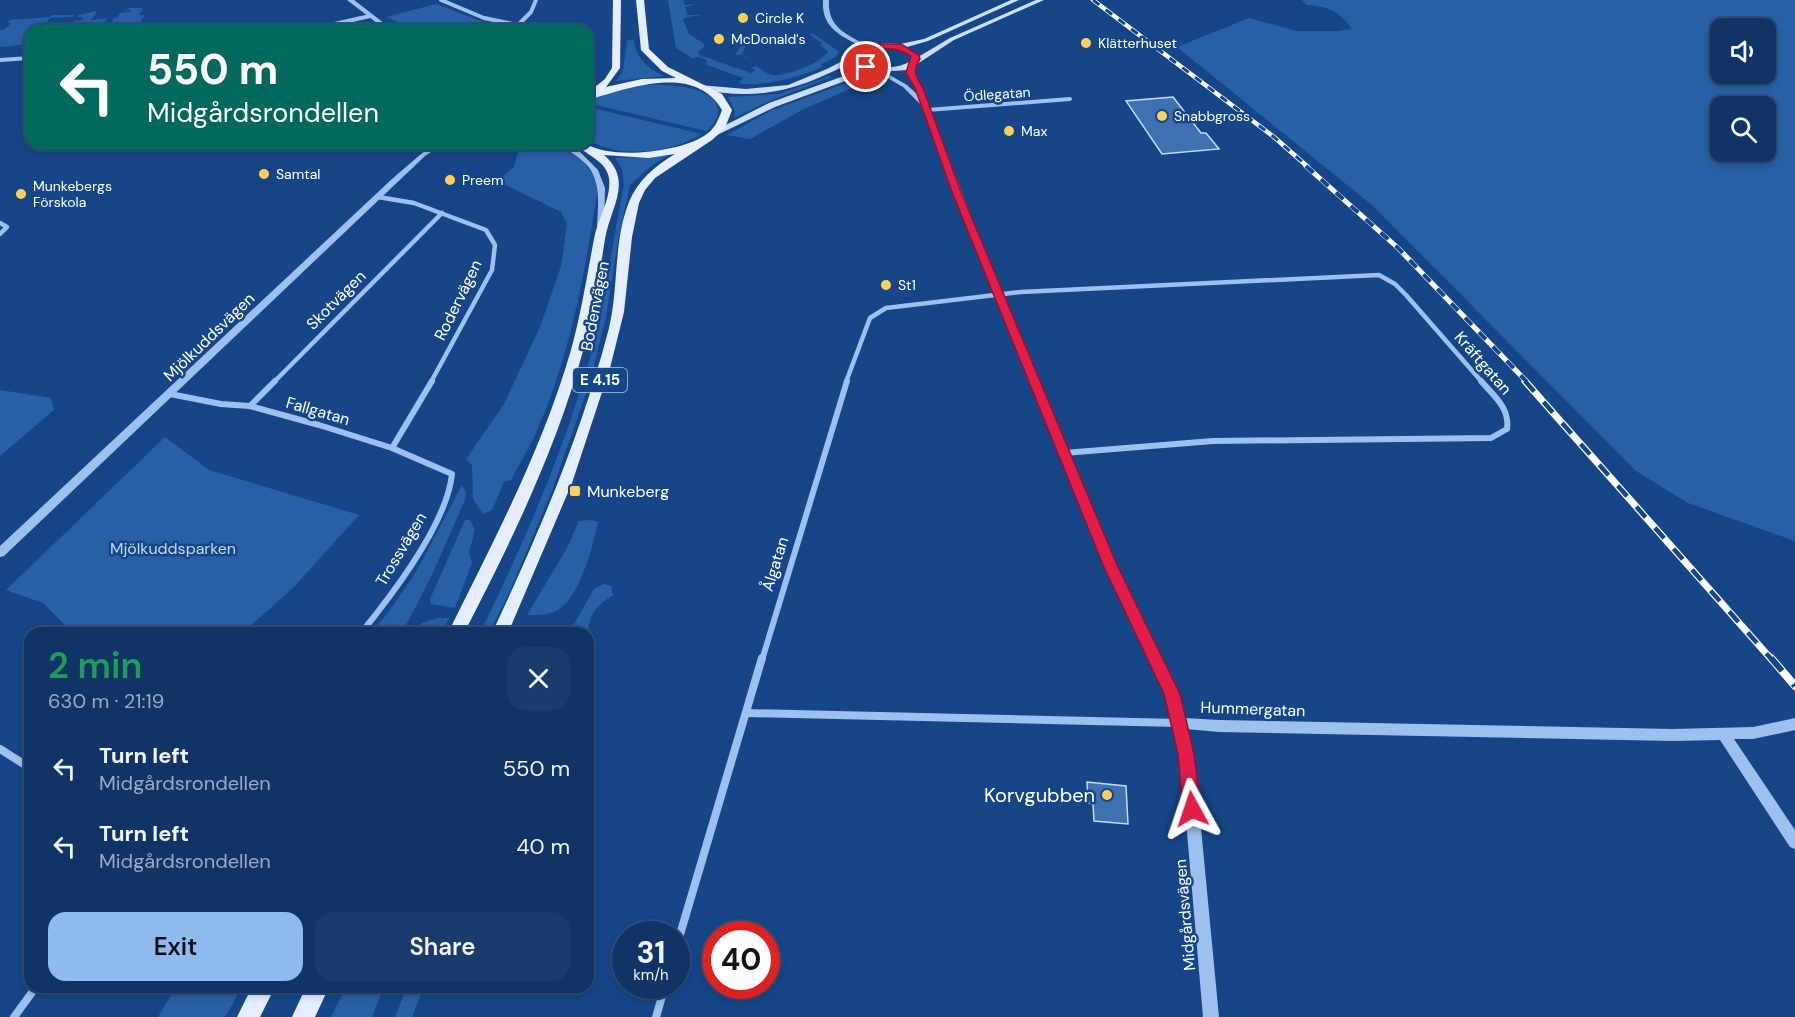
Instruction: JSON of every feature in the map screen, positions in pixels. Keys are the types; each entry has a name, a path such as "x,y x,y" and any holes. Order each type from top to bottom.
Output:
{"main road":[{"path":"594,93 608,81 616,68 617,0"},
{"path":"640,0 645,50 665,69 720,98 727,110 723,123 705,139"},
{"path":"901,47 926,40 1016,0"},
{"path":"594,150 635,156 664,153 705,139 772,105 874,69 900,69 952,39 1041,0"},
{"path":"594,95 617,86 639,82 670,81 741,93 773,90 808,80 858,56 868,48 882,45 901,47 914,53 914,62"},
{"path":"858,56 860,63 874,69"},
{"name":"Bodenvägen","path":"503,627 554,515 601,377 617,320 628,234 635,200 640,189 650,177 705,139"},
{"name":"Bodenvägen","path":"459,627 532,481 557,414 586,316 601,233 614,185 614,177 603,160 588,150"},
{"path":"248,1017 261,993"},
{"path":"303,1017 315,993"}],"street":[{"path":"350,0 381,24"},
{"path":"441,0 484,18 513,24"},
{"path":"519,24 531,12 536,0"},
{"path":"826,0 824,14 830,24 868,48"},
{"path":"335,24 370,16"},
{"path":"0,60 24,58"},
{"name":"Midgårdsvägen","path":"914,62 910,73 926,108 957,192 1124,597 1170,688 1179,723 1190,786 1211,1017"},
{"name":"Midgårdsvägen","path":"874,69 905,86 926,108"},
{"name":"Ödlegatan","path":"926,108 1070,99"},
{"name":"Mjölkuddsvägen","path":"0,553 378,197 418,160 432,150"},
{"path":"572,150 589,161 599,173 602,194 601,233"},
{"name":"Rodervägen","path":"378,197 414,202 486,230 495,245 492,270 392,448"},
{"name":"Skotvägen","path":"250,406 442,213"},
{"path":"0,223 7,227 0,234"},
{"name":"Kräftgatan","path":"999,294 1379,275 1395,284 1406,295 1503,406 1509,417 1507,429 1491,438 1213,441 1065,453"},
{"name":"Ålgatan","path":"684,921 839,401 870,318 886,308 999,294"},
{"name":"Fallgatan","path":"170,394 221,404 250,406 392,448 452,474"},
{"name":"Trossvägen","path":"366,627 385,604 420,551 450,492 452,474"},
{"name":"Hummergatan","path":"747,713 1179,723 1219,726 1723,734 1753,733 1795,724"},
{"path":"1723,734 1795,842"},
{"path":"0,749 24,764"},
{"path":"14,1017 32,993"},
{"path":"656,1017 661,999"}],"green space":[{"path":"668,0 683,0 685,5 697,4 685,7 687,15 702,15 687,17 683,20 689,34 704,44 704,47 698,51 699,55 751,73 756,70 751,68 757,66 769,74 792,72 825,56 828,51 820,45 822,43 810,35 812,33 839,52 835,57 821,64 822,67 803,74 773,82 742,84 739,83 743,78 705,64 708,62 705,59 692,58 676,48"},
{"path":"1302,0 1795,0 1795,541 1688,503 1636,471 1373,206 1177,47 1249,18 1297,31 1352,29 1343,18 1321,7 1307,5"},
{"path":"436,4 488,24 401,24 386,17"},
{"path":"130,8 143,8 139,15 145,15 140,22 108,24 120,13 130,12 131,10 124,11"},
{"path":"97,11 91,20 109,18 102,24 72,24 74,21 82,20 83,17 78,17"},
{"path":"52,15 74,15 50,18 44,24 24,24 24,44 0,47 0,30 4,30 11,23 6,23 10,20"},
{"path":"627,40 634,40 637,52 644,62 664,76 616,81 623,71"},
{"path":"749,41 752,41 742,54 753,63 741,54 735,56 742,45"},
{"path":"832,77 767,102 734,118 735,111 728,97 779,94"},
{"path":"849,82 854,84 852,88 802,110 750,139 727,135 770,111"},
{"path":"642,85 687,88 708,95 715,102 718,114 716,120 706,131 594,104 594,99 599,95"},
{"path":"594,108 702,134 675,146 645,151 615,150 594,143"},
{"path":"518,150 566,150 583,161 596,179 597,193 574,316 547,406 532,441 511,480 504,482 492,510 483,514 473,499 472,465 466,459 504,404 540,327 561,266 567,225 561,212 498,181 514,167"},
{"path":"667,156 651,166 630,185 606,317 590,382 553,488 510,591 492,627 483,627 554,466 589,361 604,295 624,185 622,169 615,158"},
{"path":"0,390 51,398 54,410 0,456"},
{"name":"Mjölkuddsparken","path":"165,437 209,470 359,515 292,589 249,627 67,627 43,603 6,590"},
{"path":"462,485 466,493 465,500 430,579 405,627 375,627 388,613 416,572"},
{"path":"465,520 470,520 475,530 469,552 472,563 455,608 431,604 430,599"},
{"path":"579,521 598,522 593,545 584,572 571,597 554,612 527,615 567,548"},
{"path":"604,584 611,586 613,595 594,612 589,627 572,627 594,589"},
{"path":"437,618 449,618 445,627 418,627 422,623"},
{"path":"172,993 239,993 225,1017 158,1017"},
{"path":"343,993 382,993 372,1017 331,1017"},
{"path":"405,993 422,993 412,1017 395,1017"}],"building":[{"name":"Snabbgross","path":"1173,97 1201,133 1206,133 1219,149 1162,154 1126,101"},
{"name":"Korvgubben","path":"1087,782 1126,786 1128,824 1094,821 1093,804 1088,803"}],"railway":[{"path":"1093,0 1274,137 1308,167"},
{"path":"1306,166 1398,248 1527,382"},
{"path":"1525,381 1772,660"},
{"path":"1771,658 1795,686"}],"place":[{"name":"Circle K","path":"743,18"},
{"name":"McDonald's","path":"719,39"},
{"name":"Klätterhuset","path":"1086,43"},
{"name":"Snabbgross","path":"1162,116"},
{"name":"Max","path":"1009,131"},
{"name":"Samtal","path":"264,174"},
{"name":"Preem","path":"450,180"},
{"name":"Munkebergs Förskola","path":"21,194"},
{"name":"St1","path":"886,285"},
{"name":"Munkeberg","path":"575,491"},
{"name":"Korvgubben","path":"1107,795"}],"route":[{"path":"866,67 857,58 861,51 872,47 887,45 901,47 915,55 916,59 910,73 919,88 957,192 1110,565 1172,694 1186,754 1192,809"}]}
